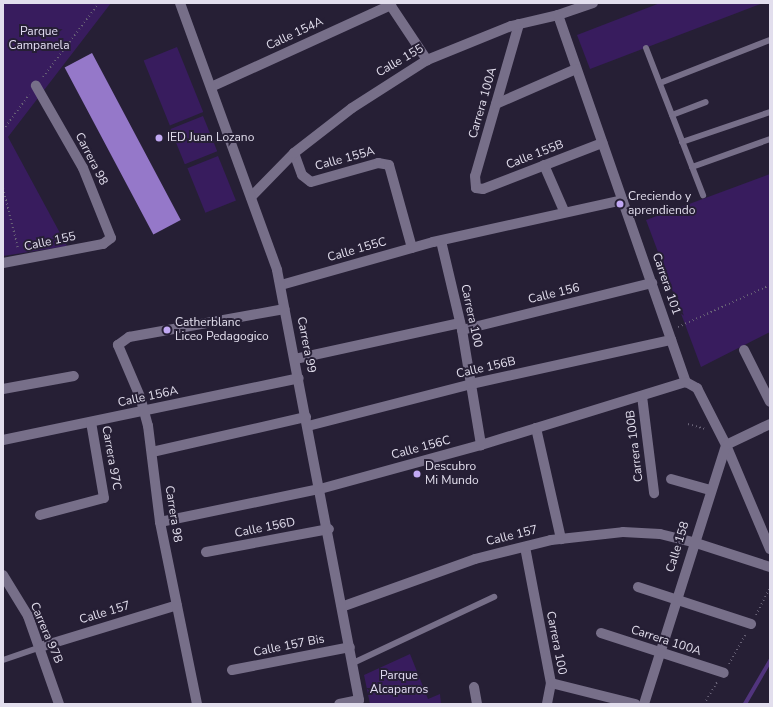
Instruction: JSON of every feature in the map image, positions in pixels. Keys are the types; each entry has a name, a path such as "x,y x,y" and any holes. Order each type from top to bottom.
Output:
{"street":[{"name":"Carrera 99","path":"180,3 251,197 281,285 344,606 360,702"},
{"name":"Calle 155","path":"251,197 294,153 384,85 426,60 464,43 519,24 558,15 593,3"},
{"name":"Calle 154A","path":"211,87 390,4"},
{"path":"390,4 426,60"},
{"name":"Carrera 101","path":"558,15 686,382 697,388 726,445 770,549"},
{"name":"Carrera 100A","path":"476,188 475,176 519,24"},
{"path":"496,104 576,69"},
{"name":"Carrera 98","path":"36,86 95,194 111,238 103,244"},
{"name":"Calle 155B","path":"476,188 483,189 602,143"},
{"name":"Calle 155A","path":"294,153 302,175 311,182 378,163 388,165 392,171 412,248"},
{"path":"544,165 564,211"},
{"name":"Calle 155C","path":"281,285 441,240 564,211 622,200"},
{"name":"Carrera 100","path":"441,240 461,326 481,445"},
{"name":"Calle 155","path":"3,263 22,261 103,244"},
{"name":"Calle 156","path":"295,359 461,326 652,283"},
{"name":"Carrera 98","path":"197,704 160,522 152,452 144,411 118,350 122,340 129,337 285,309"},
{"name":"Calle 156B","path":"152,452 307,422 670,336"},
{"path":"744,350 770,402"},
{"path":"3,389 74,376"},
{"name":"Calle 156A","path":"3,440 299,378"},
{"name":"Calle 156C","path":"160,522 320,489 481,445 686,382"},
{"name":"Carrera 100B","path":"642,396 654,493"},
{"name":"Carrera 97C","path":"40,515 104,498 91,422"},
{"path":"726,445 770,424"},
{"path":"536,428 561,539"},
{"name":"Calle 158","path":"644,704 710,490 726,445"},
{"path":"671,479 710,490"},
{"name":"Calle 156D","path":"206,552 329,529"},
{"name":"Calle 157","path":"344,606 475,559 561,539 623,532 660,534 694,542 770,567"},
{"name":"Carrera 100","path":"524,547 551,683 635,704"},
{"name":"Carrera 97B","path":"3,575 28,616 59,704"},
{"path":"638,587 751,624"},
{"name":"Calle 157","path":"40,647 177,605"},
{"name":"Carrera 100A","path":"601,633 724,673"},
{"name":"Calle 157 Bis","path":"232,670 350,647"},
{"path":"547,704 551,683"},
{"path":"474,687 477,704"},
{"path":"339,704 360,702"}],"lane":[{"path":"660,84 770,40"},
{"path":"646,48 703,195"},
{"path":"672,115 706,102"},
{"path":"682,142 770,112"},
{"path":"692,167 770,139"},
{"path":"353,663 494,597"},
{"path":"3,660 40,647"}],"path":[{"path":"3,130 99,3"},
{"path":"3,188 22,261"},
{"path":"670,336 770,285"},
{"path":"704,704 724,673 770,588"}],"green space":[{"name":"Parque Campanela","path":"3,3 111,3 8,137 67,246 3,256"},
{"path":"660,3 763,3 590,69 577,35"},
{"path":"177,47 203,112 170,125 144,60"},
{"path":"203,116 217,151 185,164 171,129"},
{"path":"218,156 236,201 205,213 187,168"},
{"path":"770,174 770,332 701,367 646,220"},
{"name":"Parque Alcaparros","path":"410,654 428,699 440,694 441,704 370,704 364,675"}],"building":[{"path":"92,53 181,220 153,234 65,68"}],"waterway":[{"path":"745,704 770,661"}],"place":[{"name":"IED Juan Lozano","path":"159,138"},
{"name":"Creciendo y aprendiendo","path":"620,204"},
{"name":"Catherblanc Liceo Pedagogico","path":"167,330"},
{"name":"Descubro Mi Mundo","path":"417,474"}]}
